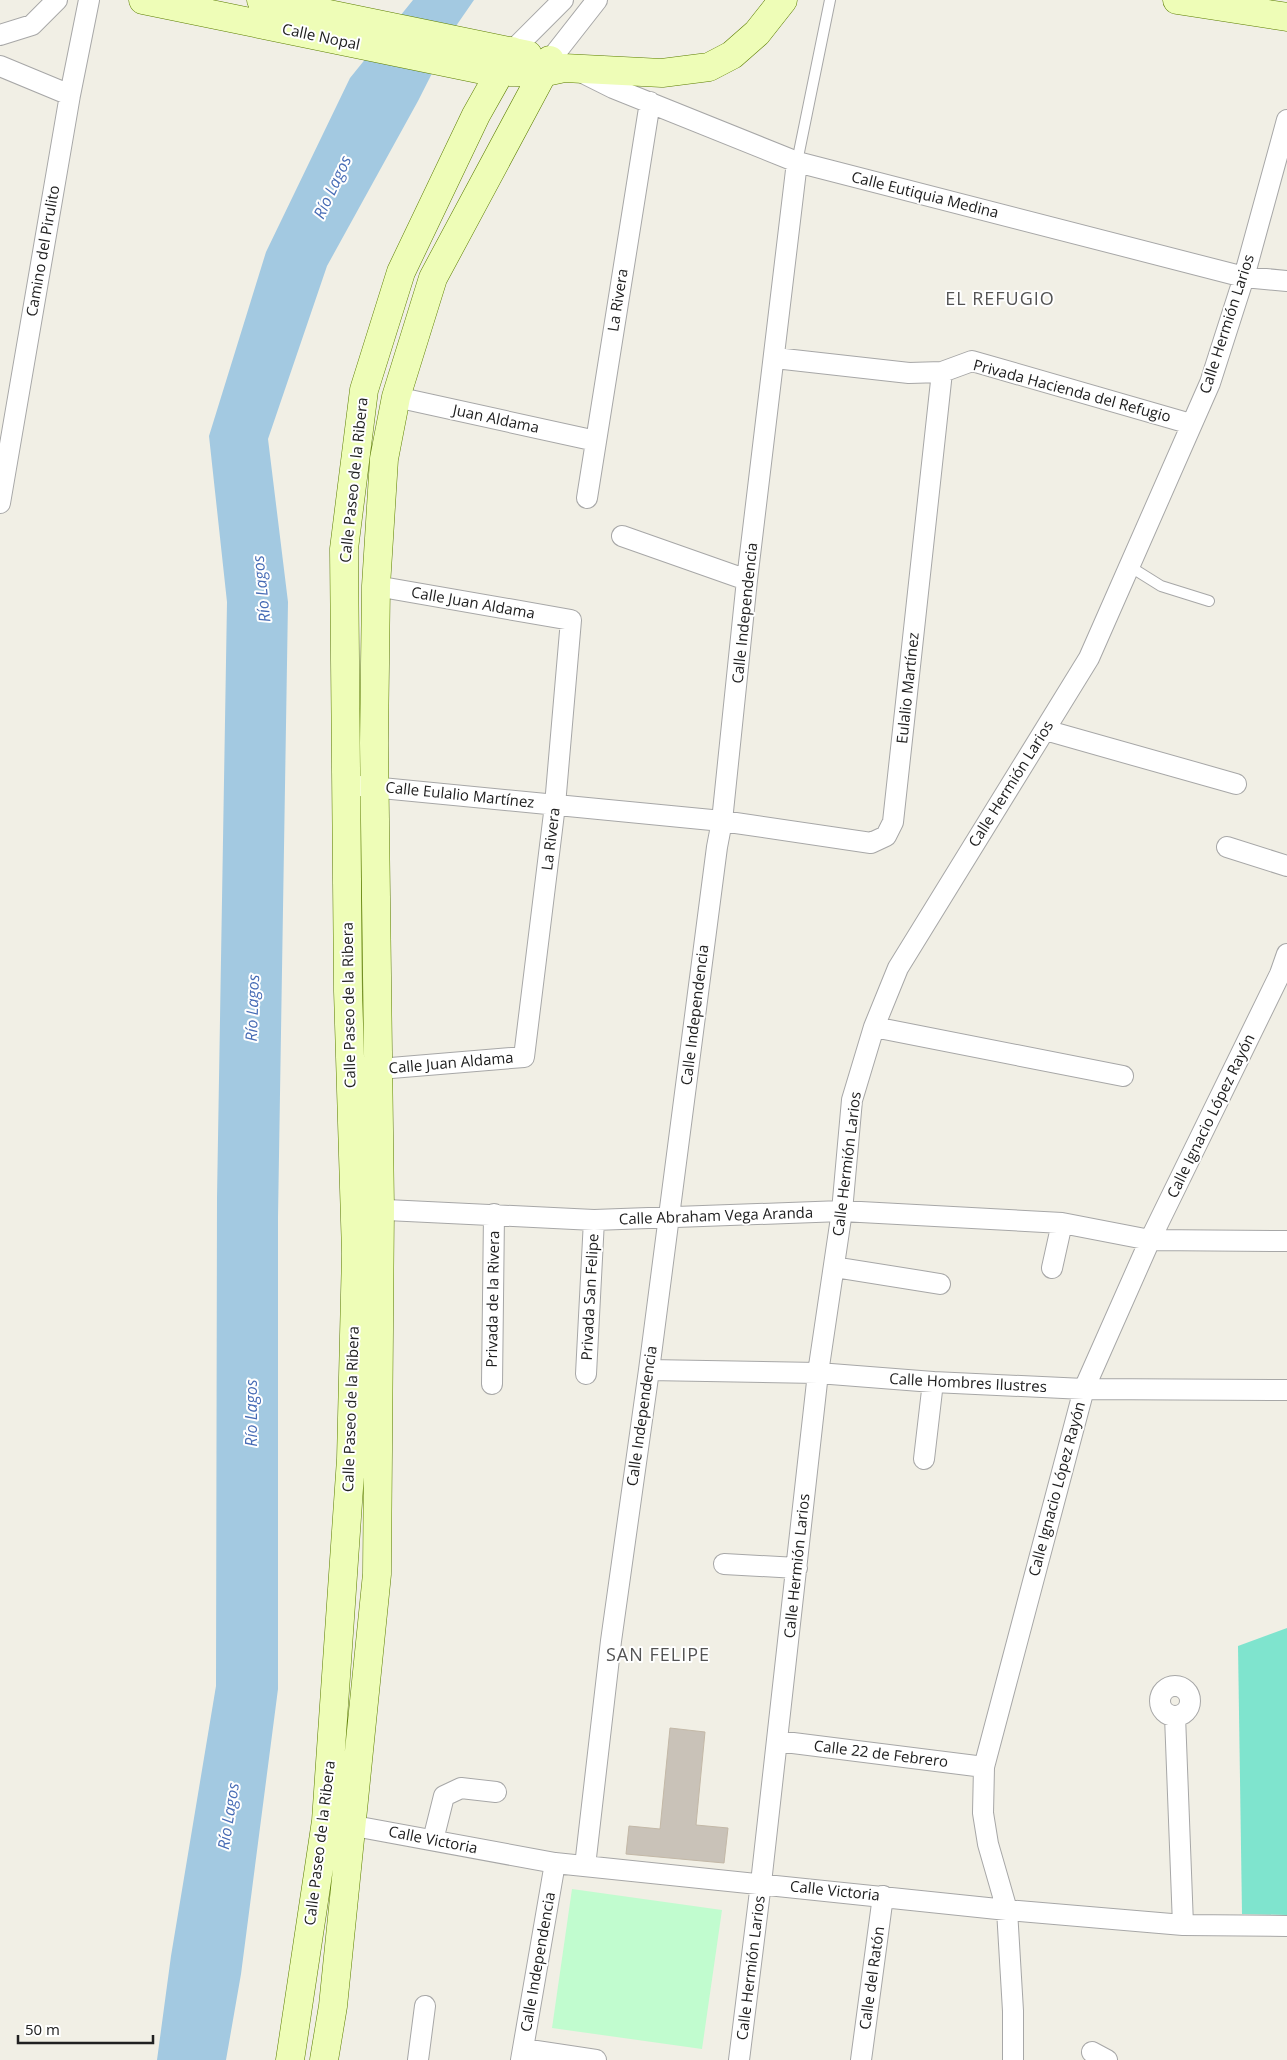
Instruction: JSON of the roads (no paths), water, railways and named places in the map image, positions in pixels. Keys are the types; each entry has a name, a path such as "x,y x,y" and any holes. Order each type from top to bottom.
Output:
{"street":[{"path":"0,35 32,25 58,0"},
{"name":"Camino del Pirulito","path":"0,503 70,95 89,0"},
{"name":"Calle Nopal","path":"143,0 314,24 498,61 558,68 662,72 709,67 732,55 757,33 783,0"},
{"name":"Calle Nopal","path":"260,0 314,24"},
{"name":"Calle Paseo de la Ribera","path":"290,2060 339,1822 377,1574 367,1209 348,991 344,549 364,390 401,272 476,115 498,61 563,0"},
{"name":"Calle Paseo de la Ribera","path":"367,1209 379,1069 375,876 376,586 384,459 396,397 433,278 597,0"},
{"path":"1177,0 1287,17"},
{"name":"Calle Eutiquia Medina","path":"558,68 650,102 797,162 1244,277 1287,281"},
{"path":"2,69 70,95"},
{"name":"La Rivera","path":"586,498 650,102"},
{"name":"Calle Hermión Larios","path":"740,2060 762,1883 818,1373 842,1211 852,1100 874,1027 898,968 1089,658 1210,383 1244,277 1287,120"},
{"name":"Calle Independencia","path":"585,1866 611,1641 722,821 797,162"},
{"name":"Privada Hacienda del Refugio","path":"775,358 909,373 942,372 972,361 1191,424"},
{"name":"Eulalio Martínez","path":"722,821 872,843 886,836 890,829 893,822 942,372"},
{"name":"Juan Aldama","path":"396,397 596,441"},
{"path":"622,536 748,580"},
{"name":"Calle Juan Aldama","path":"376,586 571,620"},
{"name":"La Rivera","path":"524,1057 556,805 571,620"},
{"path":"1045,730 1236,784"},
{"name":"Calle Eulalio Martínez","path":"347,785 376,786 722,821"},
{"path":"1227,847 1287,866"},
{"name":"Calle Ignacio López Rayón","path":"1013,2060 1014,2011 1006,1910 988,1844 982,1813 984,1768 1084,1388 1150,1240 1280,974 1287,954"},
{"path":"874,1027 1123,1076"},
{"name":"Calle Juan Aldama","path":"379,1069 524,1057"},
{"name":"Calle Abraham Vega Aranda","path":"367,1209 594,1220 668,1219 842,1211 1062,1223 1150,1240 1287,1240"},
{"name":"Privada de la Rivera","path":"492,1384 494,1214"},
{"name":"Privada San Felipe","path":"586,1374 594,1220"},
{"path":"1052,1268 1062,1223"},
{"path":"834,1267 940,1284"},
{"name":"Calle Hombres Ilustres","path":"649,1370 818,1373 933,1382 1084,1388 1287,1390"},
{"path":"924,1459 933,1382"},
{"path":"724,1564 797,1568"},
{"path":"1175,1716 1183,1925"},
{"name":"Calle 22 de Febrero","path":"777,1741 984,1768"},
{"path":"433,1840 444,1796 461,1788 496,1792"},
{"name":"Calle Paseo de la Ribera","path":"324,2060 333,2006 339,1822"},
{"name":"Calle Victoria","path":"339,1822 555,1863 762,1883 1006,1910 1183,1925 1287,1926"},
{"name":"Calle Independencia","path":"522,2054 555,1863"},
{"name":"Calle del Ratón","path":"861,2060 883,1896"},
{"path":"418,2060 425,2006"},
{"path":"522,2054 596,2060"}],"lane":[{"path":"797,162 830,0"},
{"path":"1128,566 1161,586 1209,601"}],"water":[{"name":"Río Lagos","path":"413,0 474,0 456,26 418,101 327,266 268,439 288,602 278,1217 278,1689 241,1974 226,2060 157,2060 171,1956 216,1686 217,1198 227,602 209,436 266,252 350,78"}],"district":[{"name":"EL REFUGIO","path":"1000,299"},
{"name":"SAN FELIPE","path":"658,1655"}]}
